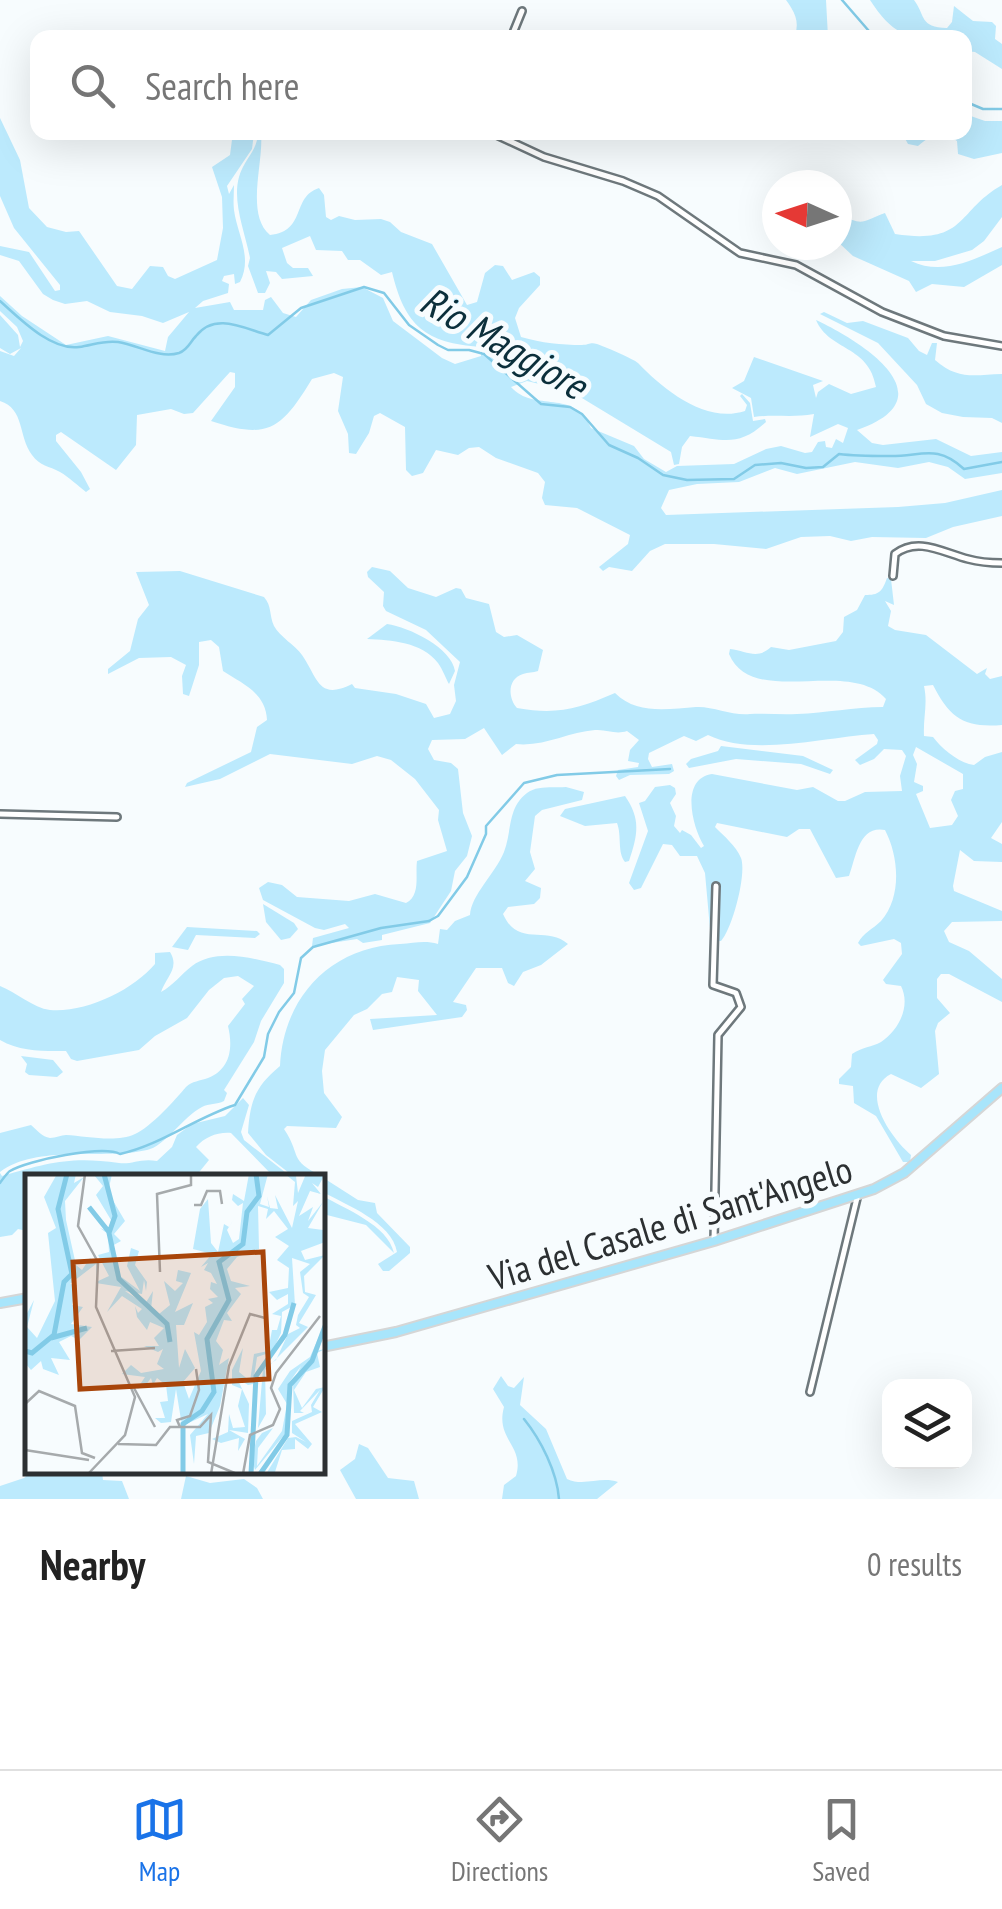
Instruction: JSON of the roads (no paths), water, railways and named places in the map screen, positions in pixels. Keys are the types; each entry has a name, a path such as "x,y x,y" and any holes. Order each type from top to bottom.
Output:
{"main road":[{"name":"Via del Casale di Sant'Angelo","path":"325,1346 396,1332 714,1241 858,1194 904,1173 1001,1088"},
{"path":"0,1303 25,1299"}],"street":[{"path":"514,30 522,11"},
{"path":"507,140 658,196 742,254 788,262 882,312 944,336 1002,346"},
{"path":"894,576 894,556 908,548 938,548 972,560 1002,563"},
{"path":"0,814 117,816"},
{"path":"714,1241 718,1035 740,1008 736,994 713,985 716,886"},
{"path":"810,1392 858,1194"}],"waterway":[{"path":"842,0 868,30"},
{"path":"972,104 1002,109"},
{"name":"Rio Maggiore","path":"0,301 36,332 58,344 79,347 118,342 171,354 185,350 212,325 230,324 268,335 301,308 364,287 384,293 409,325 438,345 484,354 541,404 570,407 582,414 609,445 663,475 687,480 734,479 755,465 823,467 839,454 928,453 945,456 964,469 1002,462"},
{"path":"0,1183 10,1171 48,1158 135,1150 235,1105 264,1057 268,1034 279,1012 294,993 301,958 313,947 438,916 467,877 486,826 524,783 557,775 670,769"},
{"path":"524,1419 547,1457 559,1499"}]}
